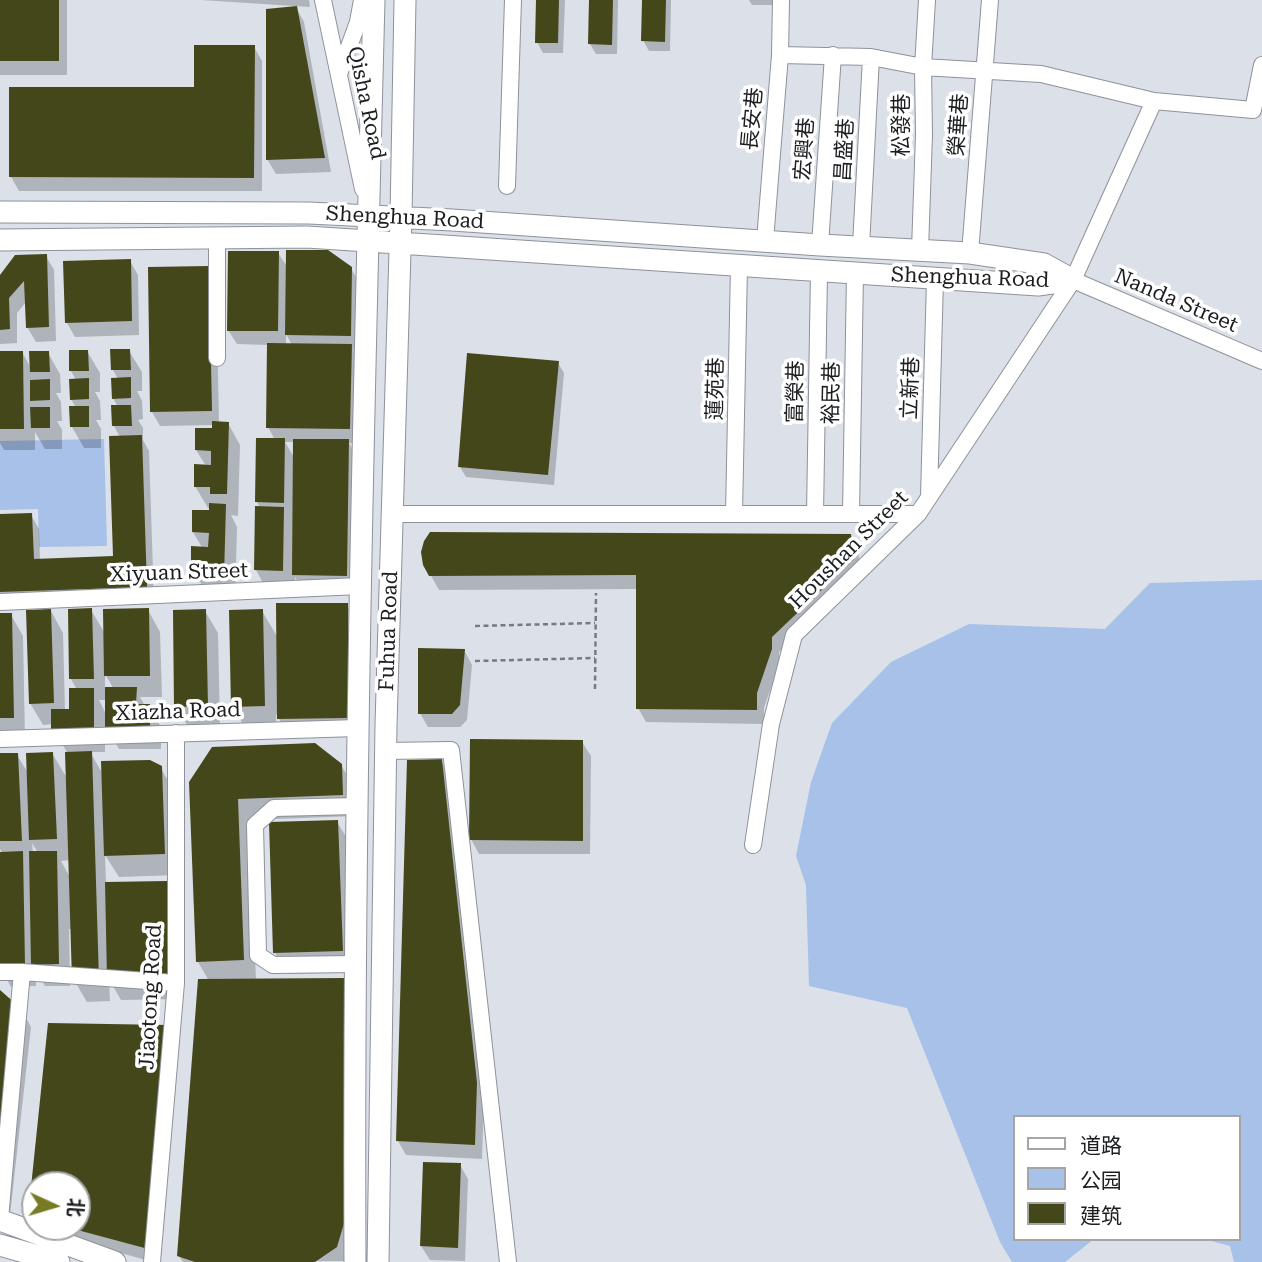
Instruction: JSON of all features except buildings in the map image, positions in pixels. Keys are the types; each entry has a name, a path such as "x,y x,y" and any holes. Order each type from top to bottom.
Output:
{"main road":[{"name":"Fuhua Road","path":"355,1262 356,806 373,0"},
{"name":"Fuhua Road","path":"378,1262 386,751 401,243 405,0"},
{"path":"373,27 404,28"},
{"name":"Shenghua Road","path":"0,212 369,215 861,246 970,253 1044,264 1073,280"},
{"name":"Shenghua Road","path":"0,240 307,237 1038,285 1073,280"},
{"path":"0,1219 115,1262"},
{"path":"0,1245 60,1262"}],"street":[{"name":"Qisha Road","path":"323,0 369,215"},
{"path":"339,74 358,22 362,0"},
{"path":"506,186 513,0"},
{"name":"長安巷","path":"765,240 780,55 781,0"},
{"name":"松發巷","path":"920,250 924,135 923,67 927,0"},
{"name":"榮華巷","path":"970,253 990,0"},
{"path":"780,55 871,57 923,67 1041,74 1154,101 1253,110 1262,65"},
{"name":"宏興巷","path":"820,245 832,55"},
{"name":"昌盛巷","path":"861,246 871,57"},
{"name":"Houshan Street","path":"753,845 771,724 794,635 918,514 929,498 1073,280 1154,101"},
{"path":"217,238 217,358"},
{"name":"蓮苑巷","path":"734,514 739,265"},
{"name":"富榮巷","path":"816,514 819,271"},
{"name":"裕民巷","path":"851,514 855,273"},
{"name":"立新巷","path":"929,498 935,279"},
{"name":"Nanda Street","path":"1073,280 1262,361"},
{"path":"392,514 918,514"},
{"name":"Xiyuan Street","path":"0,602 360,586"},
{"name":"Xiazha Road","path":"0,739 358,728"},
{"name":"Jiaotong Road","path":"152,1262 176,983 176,733"},
{"path":"386,751 451,750 508,1262"},
{"path":"356,806 274,808 255,825 258,955 273,965 357,964"},
{"path":"0,971 176,983"},
{"path":"0,1219 22,972"}],"path":[{"path":"595,689 596,593"},
{"path":"475,626 596,624"},
{"path":"475,661 595,658"}],"green space":[{"path":"104,439 107,546 39,547 38,509 0,510 0,441"},
{"path":"1262,580 1262,1262 1234,1262 1230,1246 1211,1241 1241,1241 1241,1115 1014,1115 1014,1241 1091,1241 1065,1262 1012,1262 1000,1242 907,1008 809,986 806,885 796,856 811,782 832,723 891,662 969,624 1105,629 1150,583"}]}
